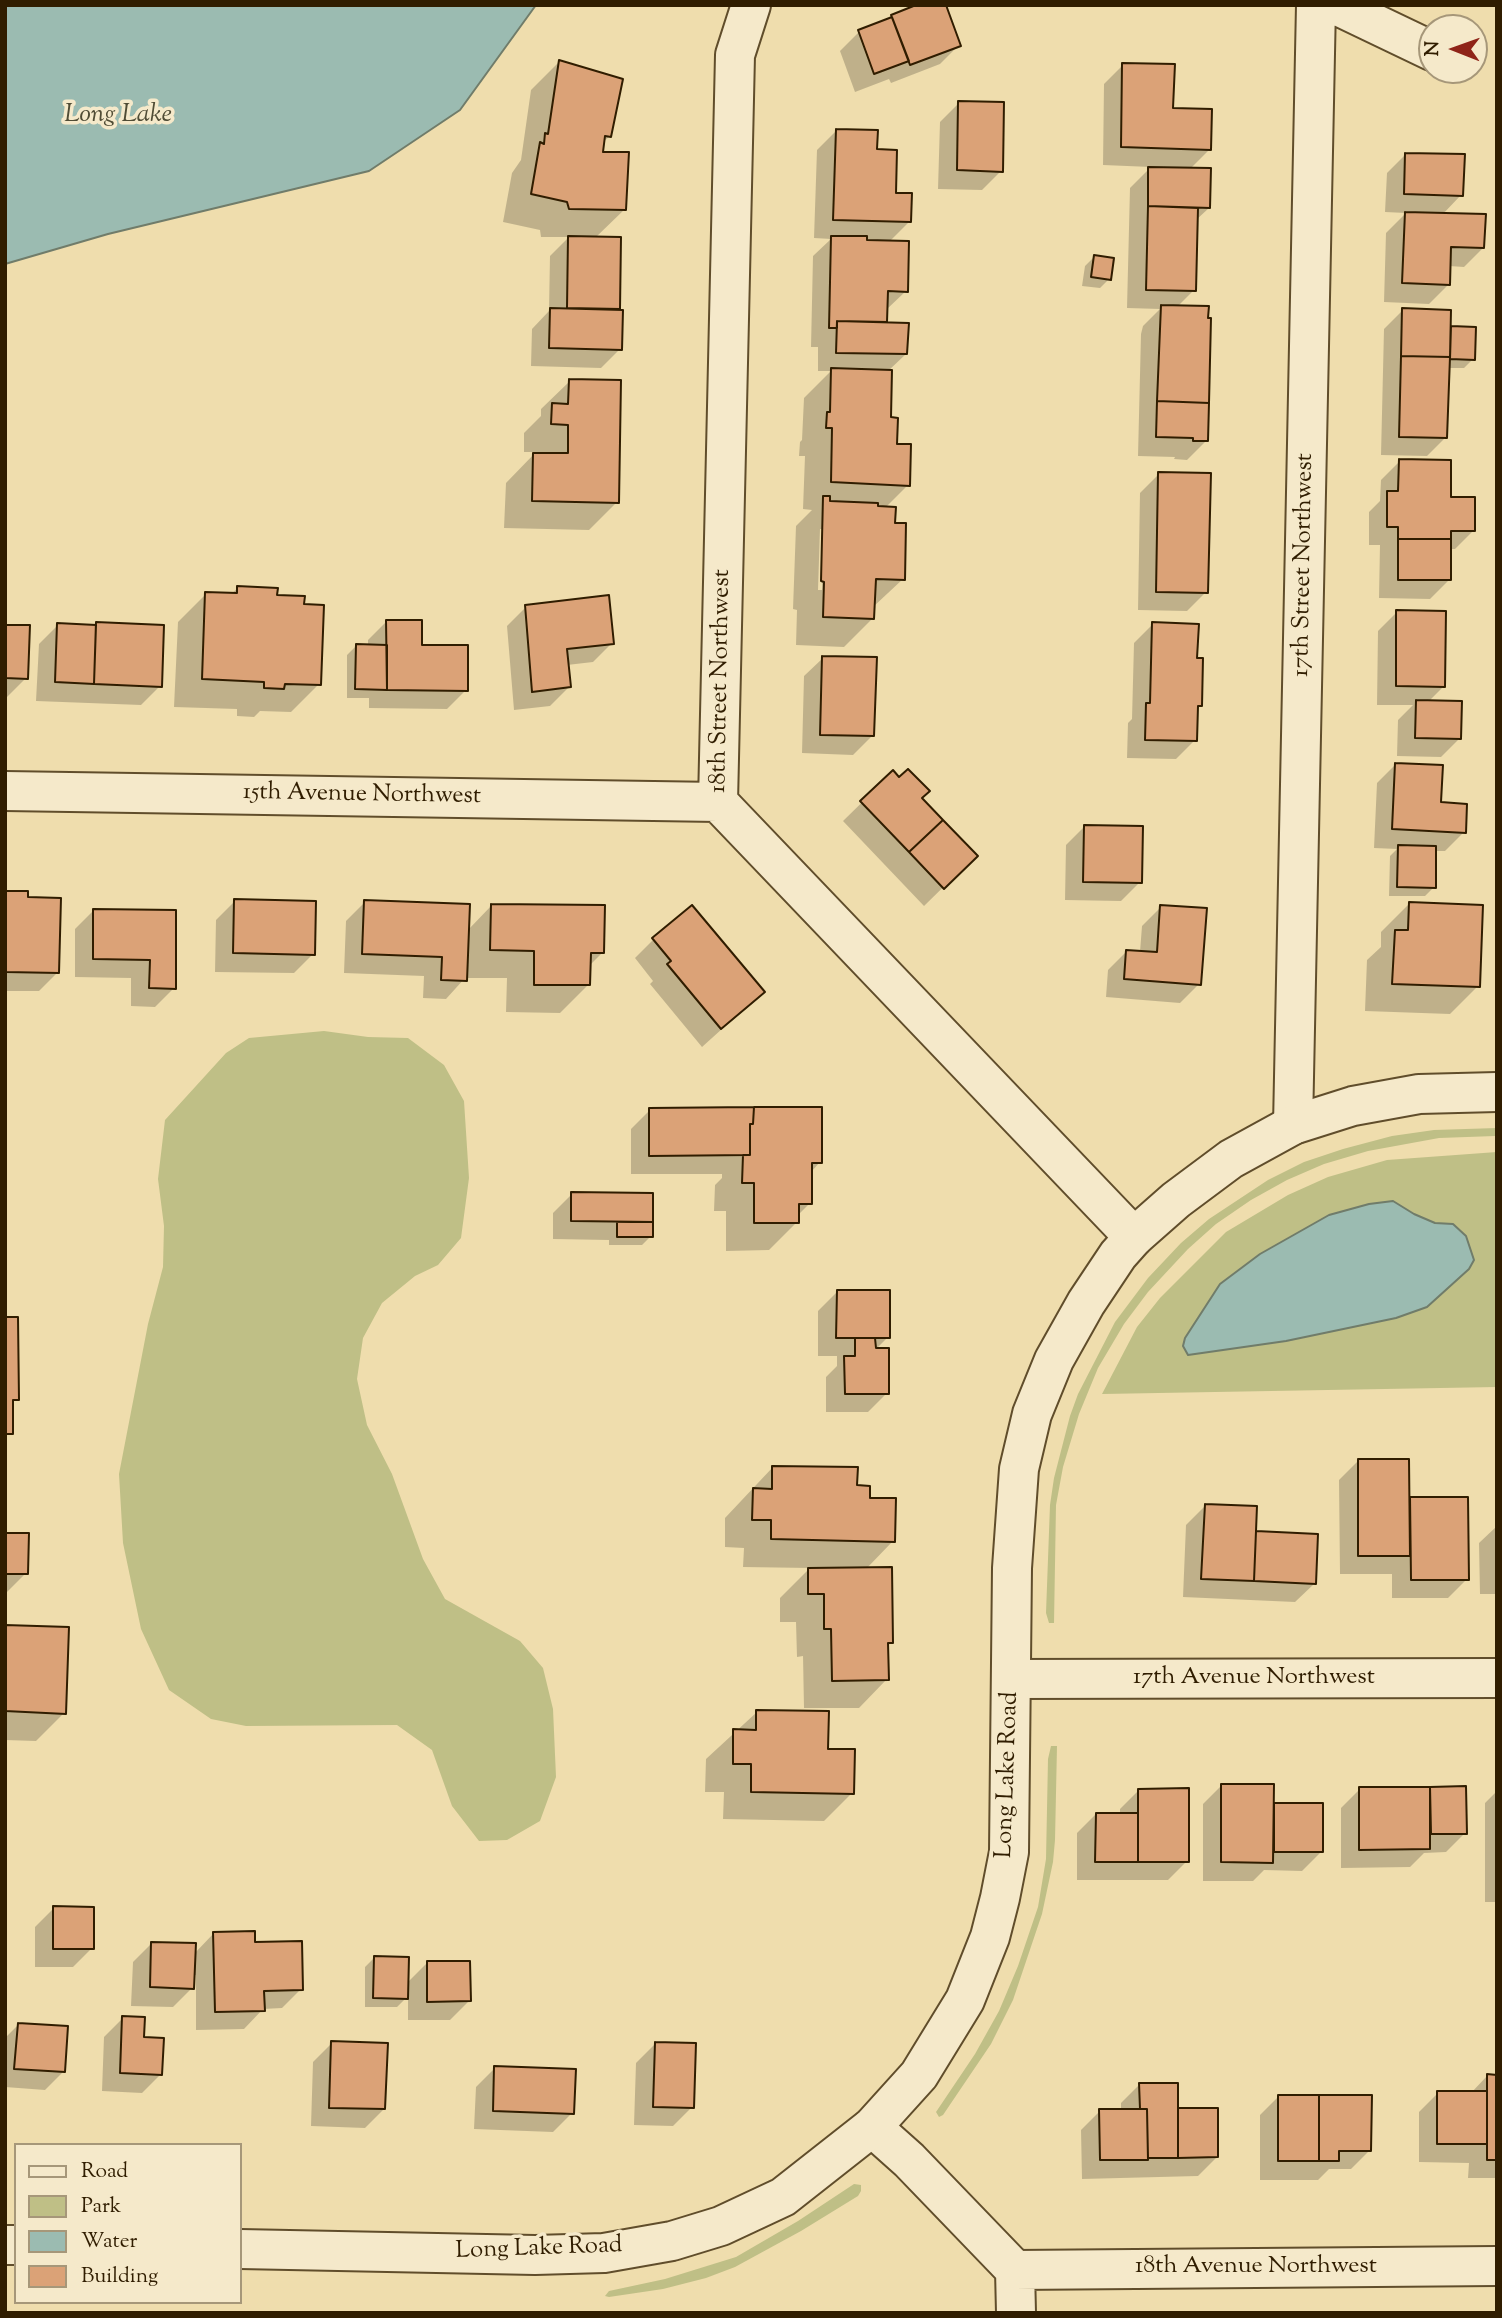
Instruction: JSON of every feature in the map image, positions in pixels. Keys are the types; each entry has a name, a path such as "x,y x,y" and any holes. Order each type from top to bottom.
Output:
{"street":[{"name":"18th Street Northwest","path":"751,5 734,55 718,802 1133,1237"},
{"name":"17th Street Northwest","path":"1293,1125 1316,5"},
{"path":"1336,5 1418,44"},
{"name":"15th Avenue Northwest","path":"5,791 718,802"},
{"name":"Long Lake Road","path":"242,2249 535,2255 604,2253 672,2241 721,2226 783,2197 872,2127 919,2075 947,2031 965,2000 990,1937 1009,1852 1012,1568 1019,1468 1032,1414 1054,1360 1086,1303 1133,1237 1176,1200 1231,1159 1293,1125 1353,1106 1419,1094 1497,1092"},
{"name":"17th Avenue Northwest","path":"1012,1679 1497,1678"},
{"path":"872,2127 909,2160 1015,2270 1016,2313"},
{"name":"18th Avenue Northwest","path":"1015,2270 1497,2266"}],"green space":[{"path":"324,1031 368,1037 408,1038 444,1065 464,1101 469,1178 461,1238 438,1265 415,1276 382,1303 363,1338 357,1379 367,1425 392,1474 423,1559 445,1599 520,1641 543,1668 553,1709 556,1777 540,1821 507,1840 479,1841 452,1806 432,1750 397,1725 246,1726 211,1719 169,1690 141,1629 123,1543 119,1474 148,1324 163,1267 164,1226 158,1179 165,1120 226,1053 249,1038"},
{"path":"1497,1128 1495,1136 1439,1138 1368,1151 1324,1164 1287,1180 1216,1224 1188,1249 1148,1292 1124,1324 1098,1368 1079,1414 1063,1467 1056,1505 1054,1623 1049,1623 1046,1613 1050,1505 1070,1416 1078,1394 1115,1322 1148,1278 1181,1243 1209,1219 1268,1180 1304,1162 1392,1136 1434,1130"},
{"path":"1497,1152 1497,1387 1102,1394 1137,1327 1160,1298 1226,1232 1288,1195 1328,1177 1387,1160","holes":["1393,1201 1435,1223 1453,1224 1427,1307 1396,1318 1286,1341 1188,1355 1185,1338 1220,1284 1260,1254 1329,1215"]},
{"path":"1051,1746 1057,1746 1055,1840 1042,1914 1013,2000 991,2044 939,2117 936,2112 975,2054 999,2011 1038,1907 1046,1859 1048,1759"},
{"path":"854,2184 861,2185 858,2196 735,2267 663,2289 605,2296 609,2291 665,2279 736,2257"}],"water":[{"name":"Long Lake","path":"5,5 536,5 460,110 369,171 108,234 5,264"},
{"path":"1393,1201 1435,1223 1453,1224 1466,1236 1474,1260 1469,1269 1427,1307 1396,1318 1286,1341 1188,1355 1183,1346 1185,1338 1220,1284 1260,1254 1329,1215 1369,1204"}],"building":[{"path":"916,5 946,5 961,46 910,65 891,15"},
{"path":"892,17 909,61 874,74 858,30"},
{"path":"559,60 623,79 611,137 605,136 603,152 629,152 626,210 569,209 567,202 531,194 540,142 544,144 545,133 548,134"},
{"path":"1122,63 1175,64 1173,108 1212,109 1211,150 1121,147"},
{"path":"958,101 1004,102 1003,172 957,170"},
{"path":"836,129 878,130 877,149 897,150 896,193 912,193 911,222 833,220"},
{"path":"1405,153 1465,154 1463,196 1404,194"},
{"path":"1148,167 1211,168 1210,208 1148,206"},
{"path":"1148,206 1198,208 1196,291 1146,290"},
{"path":"1405,212 1486,214 1484,248 1451,247 1450,285 1402,283"},
{"path":"568,236 621,237 620,309 567,308"},
{"path":"831,236 867,236 867,240 909,241 908,292 888,291 887,322 837,321 837,328 829,328"},
{"path":"1094,255 1114,258 1111,280 1091,277"},
{"path":"1161,305 1209,306 1209,403 1157,401"},
{"path":"550,308 623,310 622,350 549,348"},
{"path":"1402,308 1451,310 1450,357 1401,356"},
{"path":"837,321 909,323 907,354 836,353"},
{"path":"1451,326 1476,327 1475,360 1450,359"},
{"path":"1401,356 1450,357 1447,438 1399,437"},
{"path":"831,368 892,370 891,417 898,418 897,444 911,444 910,486 831,482 832,428 826,428 827,412 830,412"},
{"path":"569,379 621,380 619,503 532,501 533,453 568,453 568,425 551,424 552,403 568,404"},
{"path":"1157,401 1209,403 1208,441 1156,437"},
{"path":"1399,459 1451,460 1451,497 1475,497 1475,531 1451,531 1451,539 1398,539 1398,527 1387,527 1387,491 1398,491"},
{"path":"1158,472 1211,473 1208,593 1156,592"},
{"path":"823,496 830,496 830,501 878,503 878,506 896,507 895,523 906,523 905,580 876,579 874,619 823,617"},
{"path":"1398,539 1451,539 1451,580 1398,580"},
{"path":"237,586 278,588 277,595 305,596 304,604 324,605 321,685 285,684 284,689 264,688 264,682 202,679 205,592 237,593"},
{"path":"609,595 614,644 567,649 571,687 532,692 525,605"},
{"path":"1396,610 1446,611 1445,687 1396,686"},
{"path":"386,620 422,620 422,645 468,645 468,691 387,690"},
{"path":"96,622 164,625 162,687 94,684"},
{"path":"1152,622 1199,624 1197,658 1203,658 1202,706 1198,706 1197,741 1145,740 1146,703 1150,703"},
{"path":"57,623 96,625 94,684 55,682"},
{"path":"5,625 30,625 28,679 5,678"},
{"path":"356,644 387,645 387,690 355,689"},
{"path":"822,656 877,657 874,736 820,735"},
{"path":"1416,700 1462,701 1461,739 1415,738"},
{"path":"1395,763 1443,765 1441,802 1467,804 1466,833 1392,829"},
{"path":"908,769 930,791 922,798 943,820 909,852 860,801 893,770 899,777"},
{"path":"943,820 978,856 944,889 909,852"},
{"path":"1084,825 1143,826 1142,883 1083,882"},
{"path":"1398,845 1436,846 1436,888 1397,887"},
{"path":"5,891 28,891 28,897 61,898 59,973 5,972"},
{"path":"234,899 316,901 315,955 233,953"},
{"path":"364,900 470,904 467,981 441,980 442,957 362,954"},
{"path":"1409,902 1483,905 1480,987 1392,984 1395,930 1408,930"},
{"path":"491,904 605,905 604,953 591,953 590,985 534,985 534,951 490,950"},
{"path":"692,905 765,992 721,1029 667,964 671,961 652,938"},
{"path":"1160,905 1207,908 1201,985 1124,979 1126,950 1157,952"},
{"path":"93,909 176,910 176,989 149,988 150,960 93,959"},
{"path":"754,1107 753,1124 750,1124 750,1155 649,1156 649,1108"},
{"path":"754,1107 822,1107 822,1163 812,1163 812,1204 799,1204 799,1223 754,1223 754,1183 742,1183 743,1155 750,1155 750,1124 753,1124"},
{"path":"571,1192 653,1193 653,1222 571,1221"},
{"path":"617,1222 653,1222 653,1237 617,1237"},
{"path":"837,1290 890,1290 890,1338 836,1338"},
{"path":"5,1317 18,1317 19,1400 13,1400 13,1434 5,1434"},
{"path":"855,1338 875,1338 876,1348 889,1348 889,1394 845,1394 844,1356 855,1356"},
{"path":"1358,1459 1409,1459 1410,1556 1358,1556"},
{"path":"772,1466 858,1467 857,1485 870,1486 870,1498 896,1498 895,1542 771,1539 771,1520 752,1520 753,1488 772,1489"},
{"path":"1410,1497 1468,1497 1469,1580 1411,1580"},
{"path":"1205,1504 1257,1506 1254,1581 1201,1579"},
{"path":"1256,1531 1318,1534 1316,1584 1254,1581"},
{"path":"5,1533 29,1533 28,1574 5,1574"},
{"path":"892,1567 893,1643 888,1643 889,1680 832,1681 831,1629 824,1629 824,1594 808,1594 808,1568"},
{"path":"5,1625 69,1627 66,1714 5,1711"},
{"path":"756,1710 829,1711 828,1749 855,1749 854,1794 751,1792 751,1764 733,1764 733,1729 756,1730"},
{"path":"1221,1784 1274,1784 1273,1863 1221,1862"},
{"path":"1466,1786 1467,1834 1431,1834 1430,1787"},
{"path":"1359,1787 1430,1787 1430,1849 1359,1850"},
{"path":"1189,1788 1189,1862 1138,1862 1138,1789"},
{"path":"1274,1803 1323,1803 1323,1852 1274,1852"},
{"path":"1096,1813 1138,1813 1138,1862 1095,1862"},
{"path":"53,1906 94,1907 94,1949 53,1949"},
{"path":"255,1931 255,1942 302,1941 303,1990 264,1991 265,2011 215,2012 213,1932"},
{"path":"151,1942 196,1943 194,1989 150,1987"},
{"path":"374,1956 409,1957 408,1999 373,1998"},
{"path":"427,1961 470,1961 471,2001 427,2002"},
{"path":"122,2016 145,2017 144,2037 164,2038 162,2075 120,2073"},
{"path":"18,2023 68,2026 65,2072 14,2069"},
{"path":"331,2041 388,2043 385,2109 329,2108"},
{"path":"655,2042 696,2043 694,2108 653,2107"},
{"path":"494,2066 576,2069 574,2114 493,2111"},
{"path":"1487,2074 1497,2075 1497,2160 1487,2160"},
{"path":"1139,2083 1178,2083 1178,2158 1148,2158 1147,2109 1140,2109"},
{"path":"1437,2091 1487,2091 1487,2144 1437,2144"},
{"path":"1278,2095 1319,2095 1319,2161 1278,2161"},
{"path":"1319,2095 1372,2095 1371,2151 1339,2151 1339,2161 1319,2161"},
{"path":"1178,2108 1218,2108 1218,2157 1178,2158"},
{"path":"1099,2109 1147,2109 1148,2160 1100,2160"}]}
